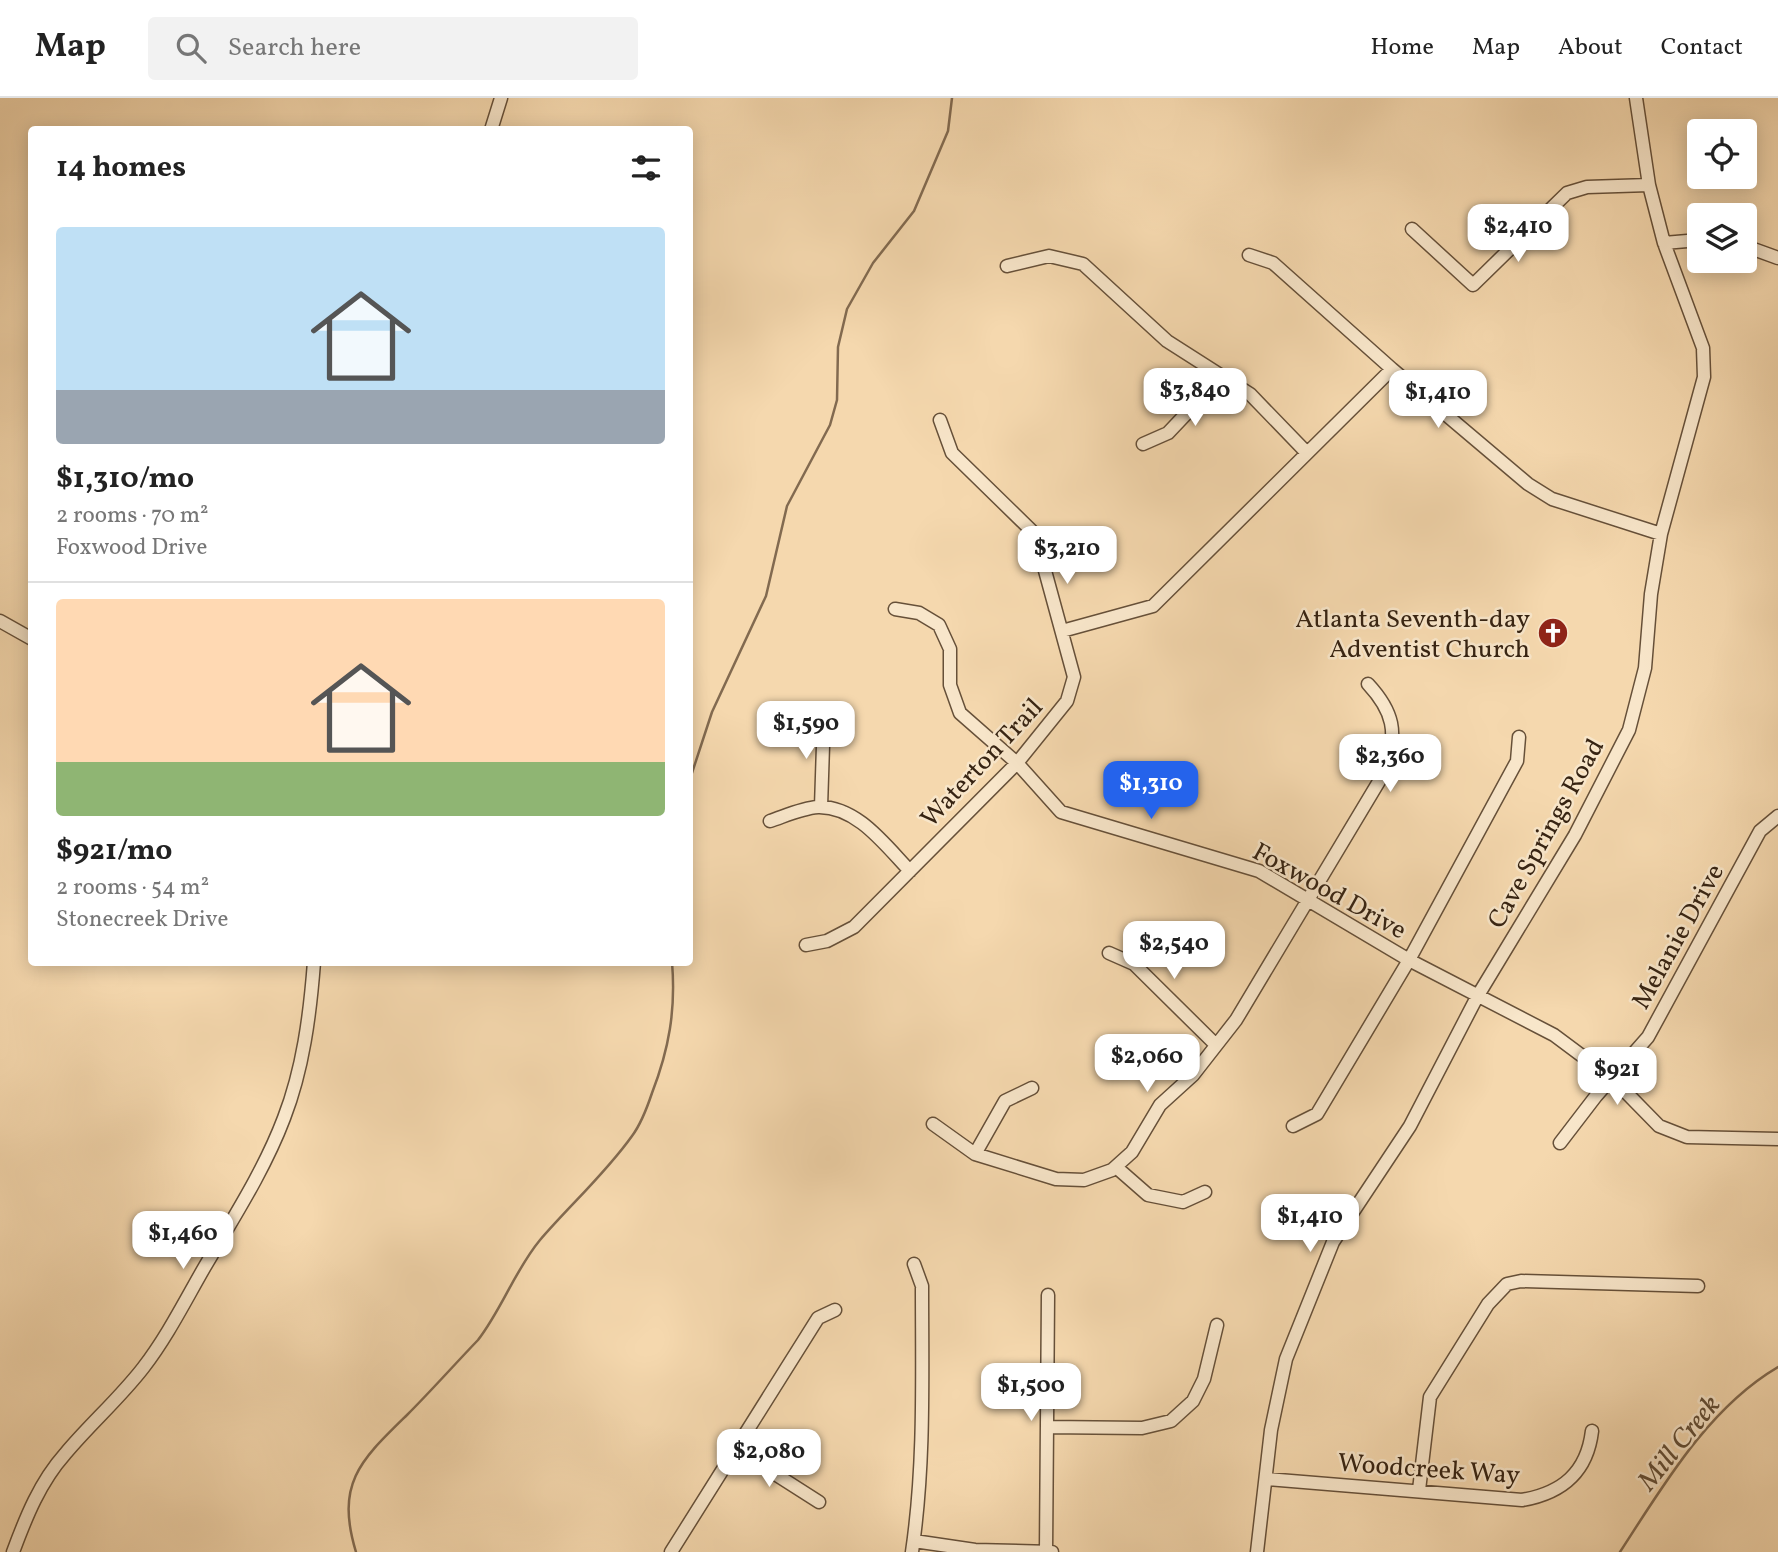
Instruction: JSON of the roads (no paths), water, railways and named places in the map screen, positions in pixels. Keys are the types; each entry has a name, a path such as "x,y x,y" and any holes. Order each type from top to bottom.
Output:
{"street":[{"path":"492,126 502,98"},
{"name":"Cave Springs Road","path":"1257,1552 1271,1430 1286,1359 1333,1242 1410,1126 1477,997 1575,835 1629,730 1645,668 1651,594 1661,534 1703,377 1703,348 1664,243 1649,184 1636,98"},
{"path":"1412,229 1472,285 1567,193 1587,187 1649,184"},
{"path":"1664,243 1687,241"},
{"path":"1757,250 1778,258"},
{"path":"1250,255 1273,263 1392,369 1528,484 1552,499 1661,534"},
{"path":"1007,266 1049,256 1083,264 1167,341 1250,394 1307,453"},
{"path":"1062,631 1153,606 1392,369"},
{"path":"1143,444 1168,433 1222,376"},
{"name":"Waterton Trail","path":"806,945 827,942 854,927 910,871 1017,763 1067,701 1074,677 1035,534 952,453 940,420"},
{"name":"Foxwood Drive","path":"895,610 919,613 939,625 950,649 950,685 960,713 1017,763 1061,812 1259,871 1409,960 1554,1035 1613,1079 1659,1126 1687,1137 1778,1139"},
{"path":"0,621 28,637"},
{"path":"933,1124 975,1154 1056,1179 1084,1180 1112,1170 1132,1152 1160,1105 1193,1075 1236,1020 1387,768 1393,745 1393,729 1382,699 1368,684"},
{"path":"821,807 824,715"},
{"path":"1293,1126 1317,1114 1409,960 1517,761 1519,737"},
{"path":"770,821 814,807 835,808 867,827 910,871"},
{"name":"Melanie Drive","path":"1560,1143 1596,1096 1648,1037 1760,831 1778,816"},
{"path":"1109,953 1134,964 1216,1045"},
{"path":"13,1552 33,1503 48,1476 65,1454 121,1397 146,1364 194,1286 266,1158 284,1118 299,1071 314,966"},
{"path":"975,1154 1005,1101 1032,1088"},
{"path":"1116,1167 1148,1195 1183,1202 1205,1192"},
{"path":"914,1264 922,1286 921,1453 913,1547 1052,1552"},
{"path":"1419,1490 1430,1397 1488,1304 1507,1284 1521,1281 1699,1286"},
{"path":"1046,1552 1048,1295"},
{"path":"671,1552 818,1318 835,1310"},
{"path":"1047,1427 1142,1428 1171,1421 1193,1401 1204,1379 1217,1325"},
{"name":"Woodcreek Way","path":"1267,1479 1522,1500 1543,1496 1561,1488 1576,1472 1590,1449 1592,1431"},
{"path":"736,1449 819,1502"}],"waterway":[{"path":"693,770 712,712 766,596 787,506 830,425 837,400 838,347 847,309 873,263 914,211 948,131 952,98"},
{"path":"356,1552 350,1528 349,1508 356,1474 365,1460 478,1340 531,1252 610,1163 638,1126 658,1077 667,1045 672,1013 672,966"},
{"name":"Mill Creek","path":"1620,1552 1670,1475 1709,1426 1753,1384 1778,1367"}],"place":[{"name":"Atlanta Seventh-day Adventist Church","path":"1553,633"}]}
